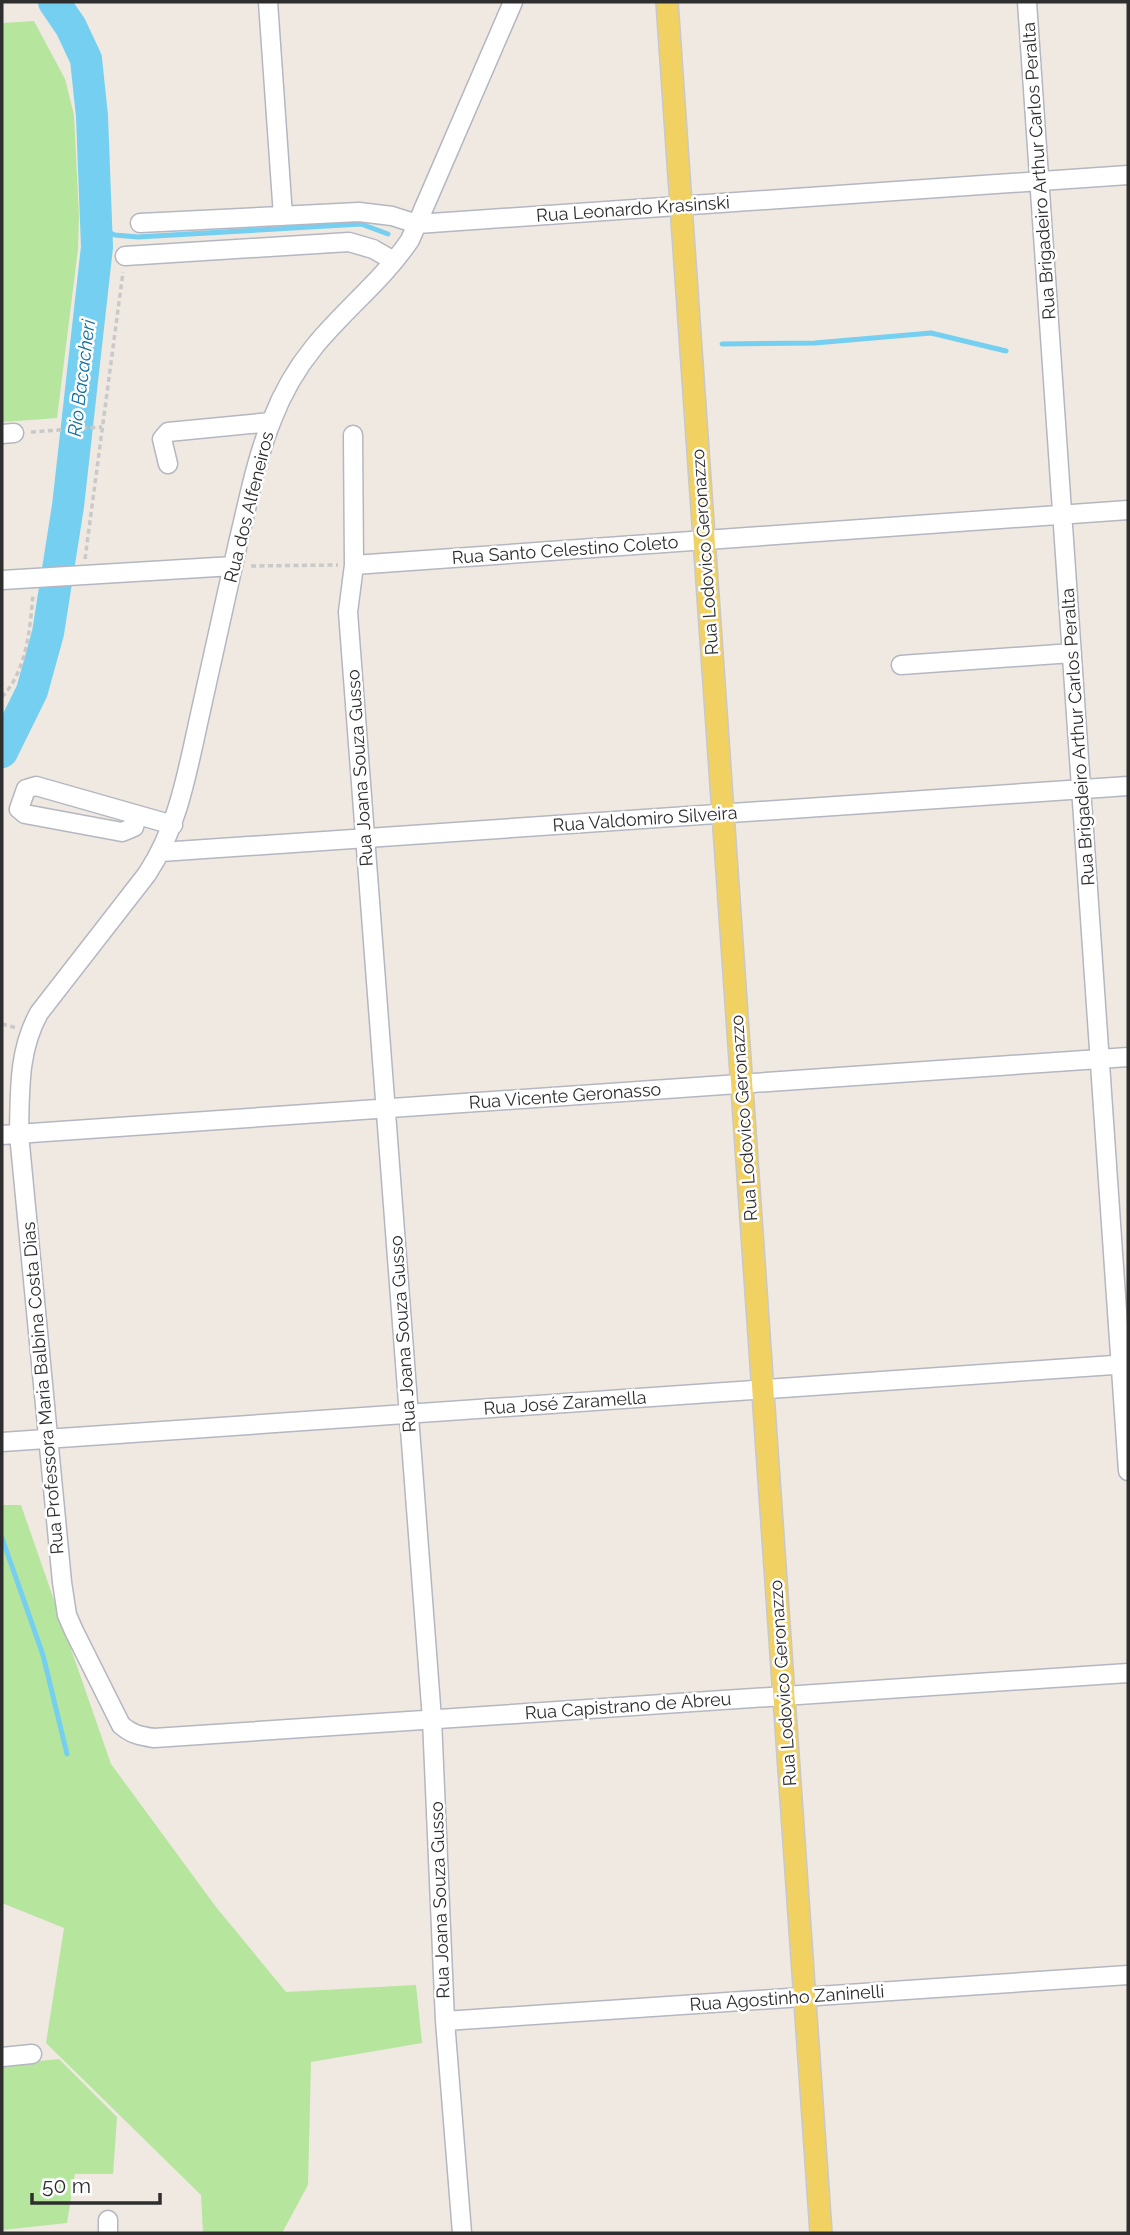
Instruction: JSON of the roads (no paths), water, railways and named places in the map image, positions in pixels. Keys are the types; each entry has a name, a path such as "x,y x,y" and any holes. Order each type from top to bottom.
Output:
{"main road":[{"name":"Rua Lodovico Geronazzo","path":"667,2 821,2233"}],"street":[{"path":"268,2 283,216"},
{"name":"Rua dos Alfeneiros","path":"30,1030 52,995 161,852 173,825 188,767 251,490 271,422 296,370 314,346 394,261 410,240 513,2"},
{"name":"Rua Brigadeiro Arthur Carlos Peralta","path":"1027,2 1100,1059 1125,1365 1128,1471"},
{"name":"Rua Leonardo Krasinski","path":"140,223 377,213 417,224 1128,175"},
{"path":"125,256 349,242 373,249 394,261"},
{"path":"168,464 162,439 168,432 271,422"},
{"name":"Rua Joana Souza Gusso","path":"353,435 354,565 348,612 432,1719 445,2021 462,2233"},
{"name":"Rua Santo Celestino Coleto","path":"354,565 1128,510"},
{"path":"2,580 233,566"},
{"path":"901,665 1072,653"},
{"path":"137,815 134,827 122,832 25,814 19,809 26,789 36,786 173,825"},
{"name":"Rua Valdomiro Silveira","path":"161,852 1128,786"},
{"name":"Rua Professora Maria Balbina Costa Dias","path":"30,1030 11,1134 48,1439 61,1583 67,1615 113,1712 129,1732"},
{"name":"Rua Vicente Geronasso","path":"11,1134 1128,1057"},
{"name":"Rua José Zaramella","path":"2,1442 1125,1365"},
{"name":"Rua Capistrano de Abreu","path":"129,1732 154,1738 1128,1673"},
{"name":"Rua Agostinho Zaninelli","path":"445,2021 1128,1975"},
{"path":"2,2057 32,2054"}],"waterway":[{"name":"Rio Bacacheri","path":"2,752 32,691 48,633 68,506 97,247 92,116 86,59 71,27 54,2"},
{"path":"98,228 115,235 138,237 361,224 388,234"},
{"path":"722,344 815,343 931,333 1006,351"},
{"path":"2,1538 43,1655 67,1754"}]}
